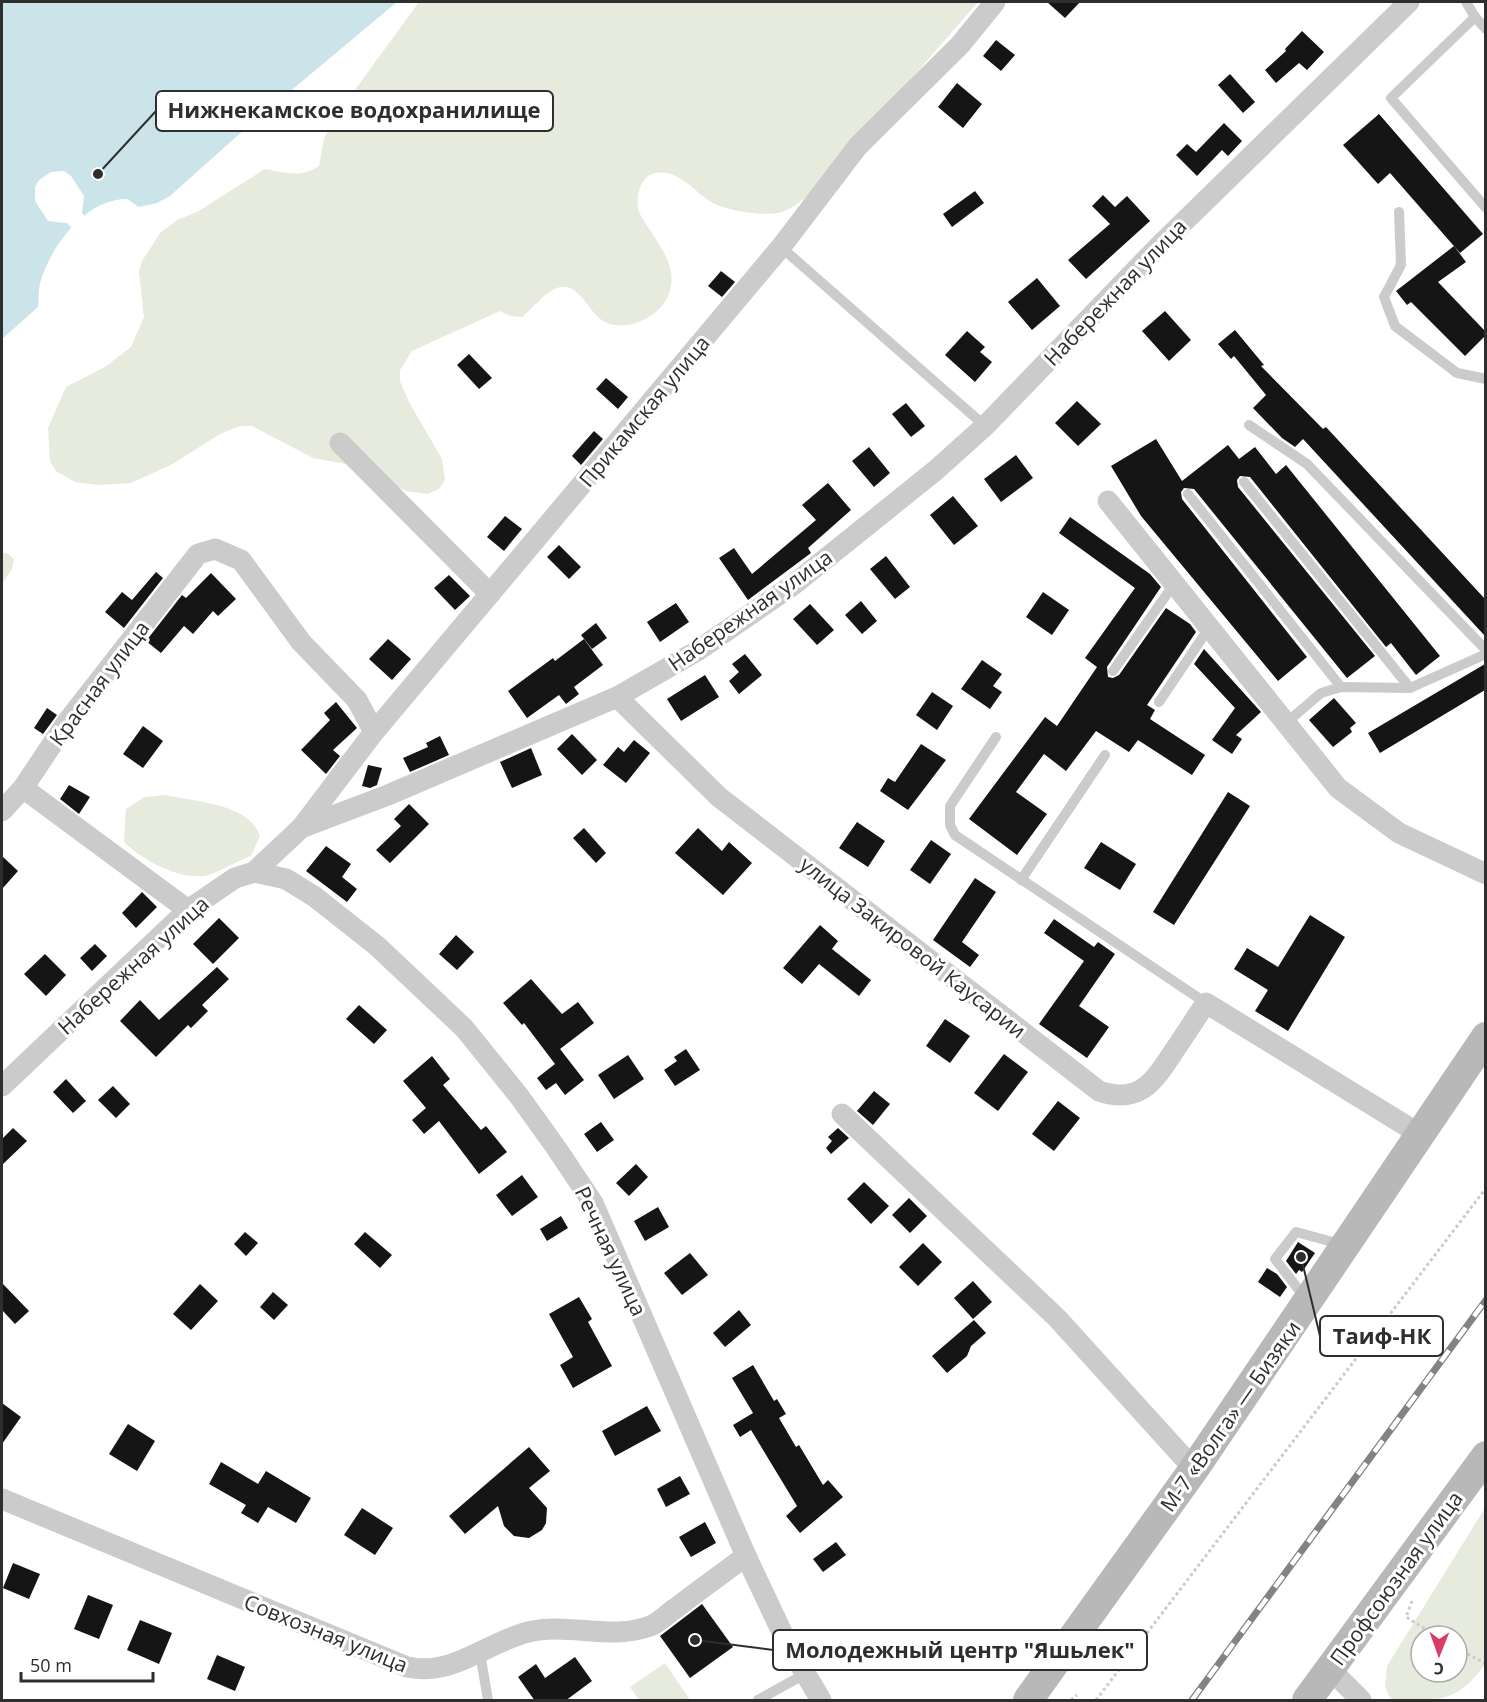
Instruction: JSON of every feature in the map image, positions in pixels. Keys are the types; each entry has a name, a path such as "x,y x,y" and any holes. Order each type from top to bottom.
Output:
{"main road":[{"name":"М-7 «Волга» — Бизяки","path":"1028,1701 1194,1469 1347,1246 1485,1037"},
{"name":"Профсоюзная улица","path":"1307,1701 1485,1456"}],"street":[{"name":"Прикамская улица","path":"301,828 374,732 781,247 858,146 960,45 995,2"},
{"name":"Набережная улица","path":"2,1086 188,910 235,878 254,872 301,828 388,795 617,697 697,651 793,585 936,470 985,426 1158,247 1409,2"},
{"path":"339,443 490,594"},
{"path":"1108,501 1338,788 1399,833 1485,874"},
{"name":"Красная улица","path":"2,811 23,788 67,722 198,554 215,549 241,560 302,642 357,700 374,732"},
{"name":"улица Закировой Каусарии","path":"617,697 719,797 1099,1091 1119,1095 1132,1094 1154,1082 1206,1003"},
{"path":"23,788 188,910"},
{"name":"Речная улица","path":"254,872 286,879 315,897 377,946 464,1028 526,1105 593,1203 746,1556 787,1643 821,1701"},
{"path":"1206,1003 1421,1135"},
{"path":"842,1114 1057,1318 1194,1469"},
{"name":"Совхозная улица","path":"2,1499 407,1667 437,1670 526,1633 550,1629 616,1632 651,1626 746,1556"},
{"path":"1329,1668 1361,1701"}],"lane":[{"path":"1466,2 1485,29"},
{"path":"1475,17 1391,98 1485,208"},
{"path":"1399,212 1401,265 1384,297 1395,326 1457,373 1485,379"},
{"path":"781,247 985,426"},
{"path":"1250,426 1307,464 1485,652 1410,688 1341,687 1321,693 1286,723"},
{"path":"1245,483 1410,688"},
{"path":"1188,494 1341,687"},
{"path":"1113,671 1174,584"},
{"path":"1159,702 1209,628"},
{"path":"996,737 950,806 950,825 955,835 1206,1003"},
{"path":"1021,880 1105,755"},
{"path":"1308,1302 1275,1259 1296,1232 1347,1246"},
{"path":"480,1653 488,1701"},
{"path":"758,1701 805,1674"}],"path":[{"path":"1096,1701 1485,1188"},
{"path":"1412,1601 1406,1617 1417,1624"},
{"path":"1469,1655 1485,1664"},
{"path":"1071,1701 1077,1695"}],"shaded area":[{"path":"419,2 978,2 825,178 794,206 782,212 766,214 736,210 711,202 677,176 669,173 661,172 648,177 639,191 638,209 665,255 672,277 671,288 666,300 654,314 626,325 607,323 595,314 576,292 570,288 557,288 548,293 522,317 510,316 500,311 412,351 400,370 400,381 409,402 442,459 445,480 439,489 428,494 406,491 356,466 313,458 252,426 240,426 220,434 171,465 131,483 97,485 75,482 56,471 50,461 48,428 66,387 105,367 131,347 144,317 139,272 142,261 160,233 177,220 197,212 265,169 299,173 319,166 324,138 341,109"},
{"path":"2,553 7,553 14,559 12,569 2,584"},
{"path":"166,795 206,802 233,810 245,817 254,825 260,836 251,856 208,875 194,876 161,867 131,849 124,842 126,809 144,797"},
{"path":"1485,1508 1485,1664 1469,1683 1469,1624 1413,1624"},
{"path":"1409,1631 1409,1684 1468,1684 1447,1697 1424,1700 1395,1700 1390,1698 1385,1687 1387,1666"},
{"path":"665,1663 690,1700 639,1700 630,1687"}],"water":[{"path":"2,2 397,2 245,129 170,196 157,203 139,207 127,199 112,201 84,216 61,240 52,254 40,283 38,307 2,339"}],"pier":[{"path":"64,171 71,176 84,196 82,213 86,218 73,229 67,223 48,221 35,201 35,187 39,180 51,172"}],"building":[{"path":"1047,2 1080,2 1065,18"},
{"path":"1302,31 1324,52 1307,70 1299,63 1276,83 1265,70 1286,51 1285,49"},
{"path":"996,40 1015,55 1001,71 983,56"},
{"path":"1230,74 1255,102 1243,113 1218,85"},
{"path":"957,83 982,104 963,128 938,107"},
{"path":"1379,114 1483,234 1460,253 1390,173 1378,184 1343,145"},
{"path":"1224,123 1242,141 1228,156 1222,150 1197,176 1176,155 1187,144 1196,152"},
{"path":"975,191 984,203 952,227 943,214"},
{"path":"1103,195 1115,207 1127,196 1150,221 1086,279 1068,260 1110,224 1092,206"},
{"path":"1454,246 1466,262 1438,282 1485,331 1485,336 1465,356 1411,302 1407,305 1396,291"},
{"path":"721,271 735,282 722,297 708,286"},
{"path":"1037,278 1060,306 1032,330 1008,302"},
{"path":"1165,311 1191,340 1169,361 1142,331"},
{"path":"1235,330 1264,365 1261,366 1323,429 1326,427 1485,599 1485,636 1303,439 1295,447 1282,438 1253,408 1266,395 1234,356 1231,359 1218,344"},
{"path":"967,331 985,347 980,352 992,362 975,382 945,355"},
{"path":"469,354 492,378 479,389 457,365"},
{"path":"606,378 628,397 618,409 596,389"},
{"path":"1077,401 1101,424 1078,446 1055,423"},
{"path":"906,403 925,426 911,437 892,414"},
{"path":"594,431 603,439 581,465 572,456"},
{"path":"1156,439 1182,481 1228,445 1239,459 1255,447 1276,474 1286,465 1440,656 1416,675 1391,643 1386,647 1250,477 1240,476 1237,480 1238,487 1375,656 1347,678 1194,489 1184,488 1181,492 1182,499 1307,657 1278,681 1141,516 1111,466"},
{"path":"869,447 890,473 874,487 852,461"},
{"path":"1016,455 1033,478 1001,502 984,479"},
{"path":"828,483 851,510 808,548 811,553 748,600 719,558 734,548 752,574 816,520 802,505"},
{"path":"953,496 978,526 954,545 930,515"},
{"path":"505,516 522,529 504,551 487,537"},
{"path":"1070,517 1150,574 1161,587 1107,667 1108,677 1113,678 1119,675 1166,608 1190,624 1196,632 1147,705 1155,710 1150,719 1205,755 1192,775 1138,740 1129,752 1096,731 1066,771 1044,754 1016,792 1047,814 1017,855 969,819 1045,717 1057,726 1097,667 1085,658 1135,588 1059,533"},
{"path":"559,545 581,567 569,579 547,557"},
{"path":"886,556 910,587 895,599 870,569"},
{"path":"156,572 163,578 124,628 105,612 122,592 132,600"},
{"path":"211,573 236,599 218,616 213,611 193,634 184,626 161,653 146,641 182,595 186,598"},
{"path":"449,575 470,596 455,610 434,588"},
{"path":"1043,592 1069,610 1052,635 1026,617"},
{"path":"861,601 877,621 862,634 845,615"},
{"path":"676,603 689,622 660,642 647,622"},
{"path":"810,604 834,630 817,645 793,619"},
{"path":"596,623 607,638 592,649 581,635"},
{"path":"388,639 411,659 392,680 369,659"},
{"path":"584,639 603,665 574,687 579,694 566,704 559,695 527,718 508,691 553,658 555,661"},
{"path":"1204,649 1261,712 1236,735 1242,739 1232,754 1212,740 1235,708 1194,664"},
{"path":"745,654 762,675 739,694 729,681 739,672 732,664"},
{"path":"982,660 1002,674 993,686 1002,692 990,709 961,689"},
{"path":"1485,664 1485,690 1380,753 1368,733"},
{"path":"705,675 719,697 681,721 667,699"},
{"path":"932,692 953,706 937,730 916,715"},
{"path":"1334,698 1356,723 1350,728 1352,732 1333,747 1309,720"},
{"path":"336,702 357,728 333,750 340,756 326,774 301,750 330,720 324,713"},
{"path":"47,708 57,715 43,734 34,728"},
{"path":"143,726 163,741 143,768 123,754"},
{"path":"572,734 597,760 582,775 557,749"},
{"path":"440,736 449,755 410,772 403,758 428,747 426,743"},
{"path":"634,740 650,753 626,783 603,765 618,747 624,752"},
{"path":"921,744 946,760 908,810 880,791 888,778 895,782"},
{"path":"531,748 542,775 512,788 500,762"},
{"path":"368,765 382,768 377,785 370,788 362,786"},
{"path":"69,785 90,797 79,814 60,799"},
{"path":"1228,792 1250,806 1174,925 1153,912"},
{"path":"409,804 429,824 390,863 376,850 401,826 394,819"},
{"path":"857,822 885,841 868,867 839,848"},
{"path":"584,828 606,853 596,863 573,838"},
{"path":"698,828 722,851 729,842 752,863 723,895 675,853"},
{"path":"931,840 951,854 930,884 910,870"},
{"path":"1101,842 1136,864 1120,890 1084,868"},
{"path":"326,846 351,864 342,877 357,889 347,902 306,871"},
{"path":"2,856 18,871 2,889"},
{"path":"975,878 996,892 962,942 979,955 970,967 933,940"},
{"path":"142,892 157,907 136,928 122,913"},
{"path":"1310,915 1345,937 1288,1031 1255,1011 1268,990 1234,969 1247,948 1278,967"},
{"path":"219,918 239,938 213,964 193,944"},
{"path":"1054,919 1094,947 1098,942 1115,954 1079,1006 1109,1027 1087,1058 1039,1024 1084,961 1044,933"},
{"path":"820,925 838,941 832,949 871,980 859,996 819,964 802,984 783,968"},
{"path":"456,935 474,952 457,970 439,954"},
{"path":"95,944 107,956 92,971 80,958"},
{"path":"45,954 66,975 46,996 24,974"},
{"path":"217,967 229,979 202,1005 208,1011 191,1028 188,1025 156,1057 120,1021 140,1000 159,1020"},
{"path":"531,979 562,1014 578,1002 594,1023 560,1049 584,1080 565,1095 556,1083 546,1090 537,1078 555,1064 524,1023 522,1025 503,1003"},
{"path":"359,1005 387,1030 374,1044 346,1019"},
{"path":"945,1019 970,1036 950,1063 926,1046"},
{"path":"686,1049 700,1070 675,1086 664,1070 677,1061 674,1057"},
{"path":"1004,1054 1028,1072 998,1111 974,1093"},
{"path":"628,1055 644,1079 614,1099 598,1075"},
{"path":"432,1056 450,1079 443,1085 481,1130 486,1126 507,1152 479,1174 439,1121 424,1134 412,1120 426,1108 403,1081"},
{"path":"66,1079 86,1101 73,1113 53,1092"},
{"path":"113,1086 130,1104 116,1118 98,1100"},
{"path":"874,1091 890,1104 873,1125 857,1111"},
{"path":"1058,1101 1080,1118 1054,1151 1032,1134"},
{"path":"601,1122 614,1140 597,1152 584,1134"},
{"path":"13,1128 27,1141 2,1165 2,1139"},
{"path":"838,1128 849,1138 831,1154 826,1148 832,1141 828,1137"},
{"path":"636,1164 648,1177 629,1196 616,1183"},
{"path":"522,1175 538,1197 512,1216 496,1195"},
{"path":"864,1182 889,1206 871,1224 847,1199"},
{"path":"909,1198 927,1216 910,1233 892,1215"},
{"path":"658,1207 669,1227 645,1241 634,1221"},
{"path":"561,1216 568,1228 547,1241 540,1229"},
{"path":"245,1232 258,1243 246,1256 234,1244"},
{"path":"365,1232 392,1255 380,1268 354,1244"},
{"path":"1298,1242 1315,1253 1302,1272 1299,1270 1296,1274 1286,1261"},
{"path":"923,1243 942,1262 918,1286 899,1267"},
{"path":"690,1253 708,1275 682,1295 664,1273"},
{"path":"1267,1268 1277,1274 1287,1287 1280,1297 1258,1282"},
{"path":"973,1281 992,1302 973,1319 954,1298"},
{"path":"2,1283 29,1311 15,1324 2,1310"},
{"path":"200,1284 218,1301 191,1330 173,1314"},
{"path":"273,1292 288,1305 274,1320 260,1307"},
{"path":"579,1297 592,1319 588,1322 612,1366 573,1388 560,1365 573,1357 549,1314"},
{"path":"739,1310 751,1325 725,1347 713,1333"},
{"path":"974,1320 986,1333 971,1346 967,1356 947,1373 932,1356"},
{"path":"753,1365 774,1401 777,1399 786,1414 779,1418 796,1447 799,1445 823,1485 828,1480 843,1497 800,1533 786,1516 797,1506 751,1430 740,1437 733,1425 753,1413 732,1378"},
{"path":"2,1403 21,1417 2,1444"},
{"path":"647,1406 661,1431 615,1456 602,1431"},
{"path":"128,1424 155,1441 137,1471 109,1454"},
{"path":"529,1447 550,1471 529,1488 547,1508 546,1523 542,1530 529,1538 514,1536 504,1526 498,1506 465,1534 449,1516"},
{"path":"221,1462 258,1484 266,1471 311,1498 296,1523 268,1507 258,1523 241,1513 246,1505 209,1484"},
{"path":"680,1476 690,1494 666,1507 657,1489"},
{"path":"362,1508 393,1528 375,1555 344,1535"},
{"path":"705,1522 716,1543 691,1557 679,1537"},
{"path":"836,1542 846,1555 823,1572 813,1559"},
{"path":"13,1563 40,1574 29,1599 3,1588"},
{"path":"88,1595 113,1605 99,1639 74,1629"},
{"path":"702,1604 733,1647 690,1678 660,1636"},
{"path":"140,1620 172,1633 159,1664 127,1650"},
{"path":"217,1655 245,1667 235,1691 207,1679"},
{"path":"575,1657 592,1681 565,1701 535,1701 518,1677 536,1664 545,1678"}],"railway":[{"path":"1192,1700 1486,1300"}],"place":[{"name":"Нижнекамское водохранилище","path":"98,174"},
{"name":"Таиф-НК","path":"1301,1257"},
{"name":"Молодежный центр \"Яшьлек\"","path":"695,1640"}]}
